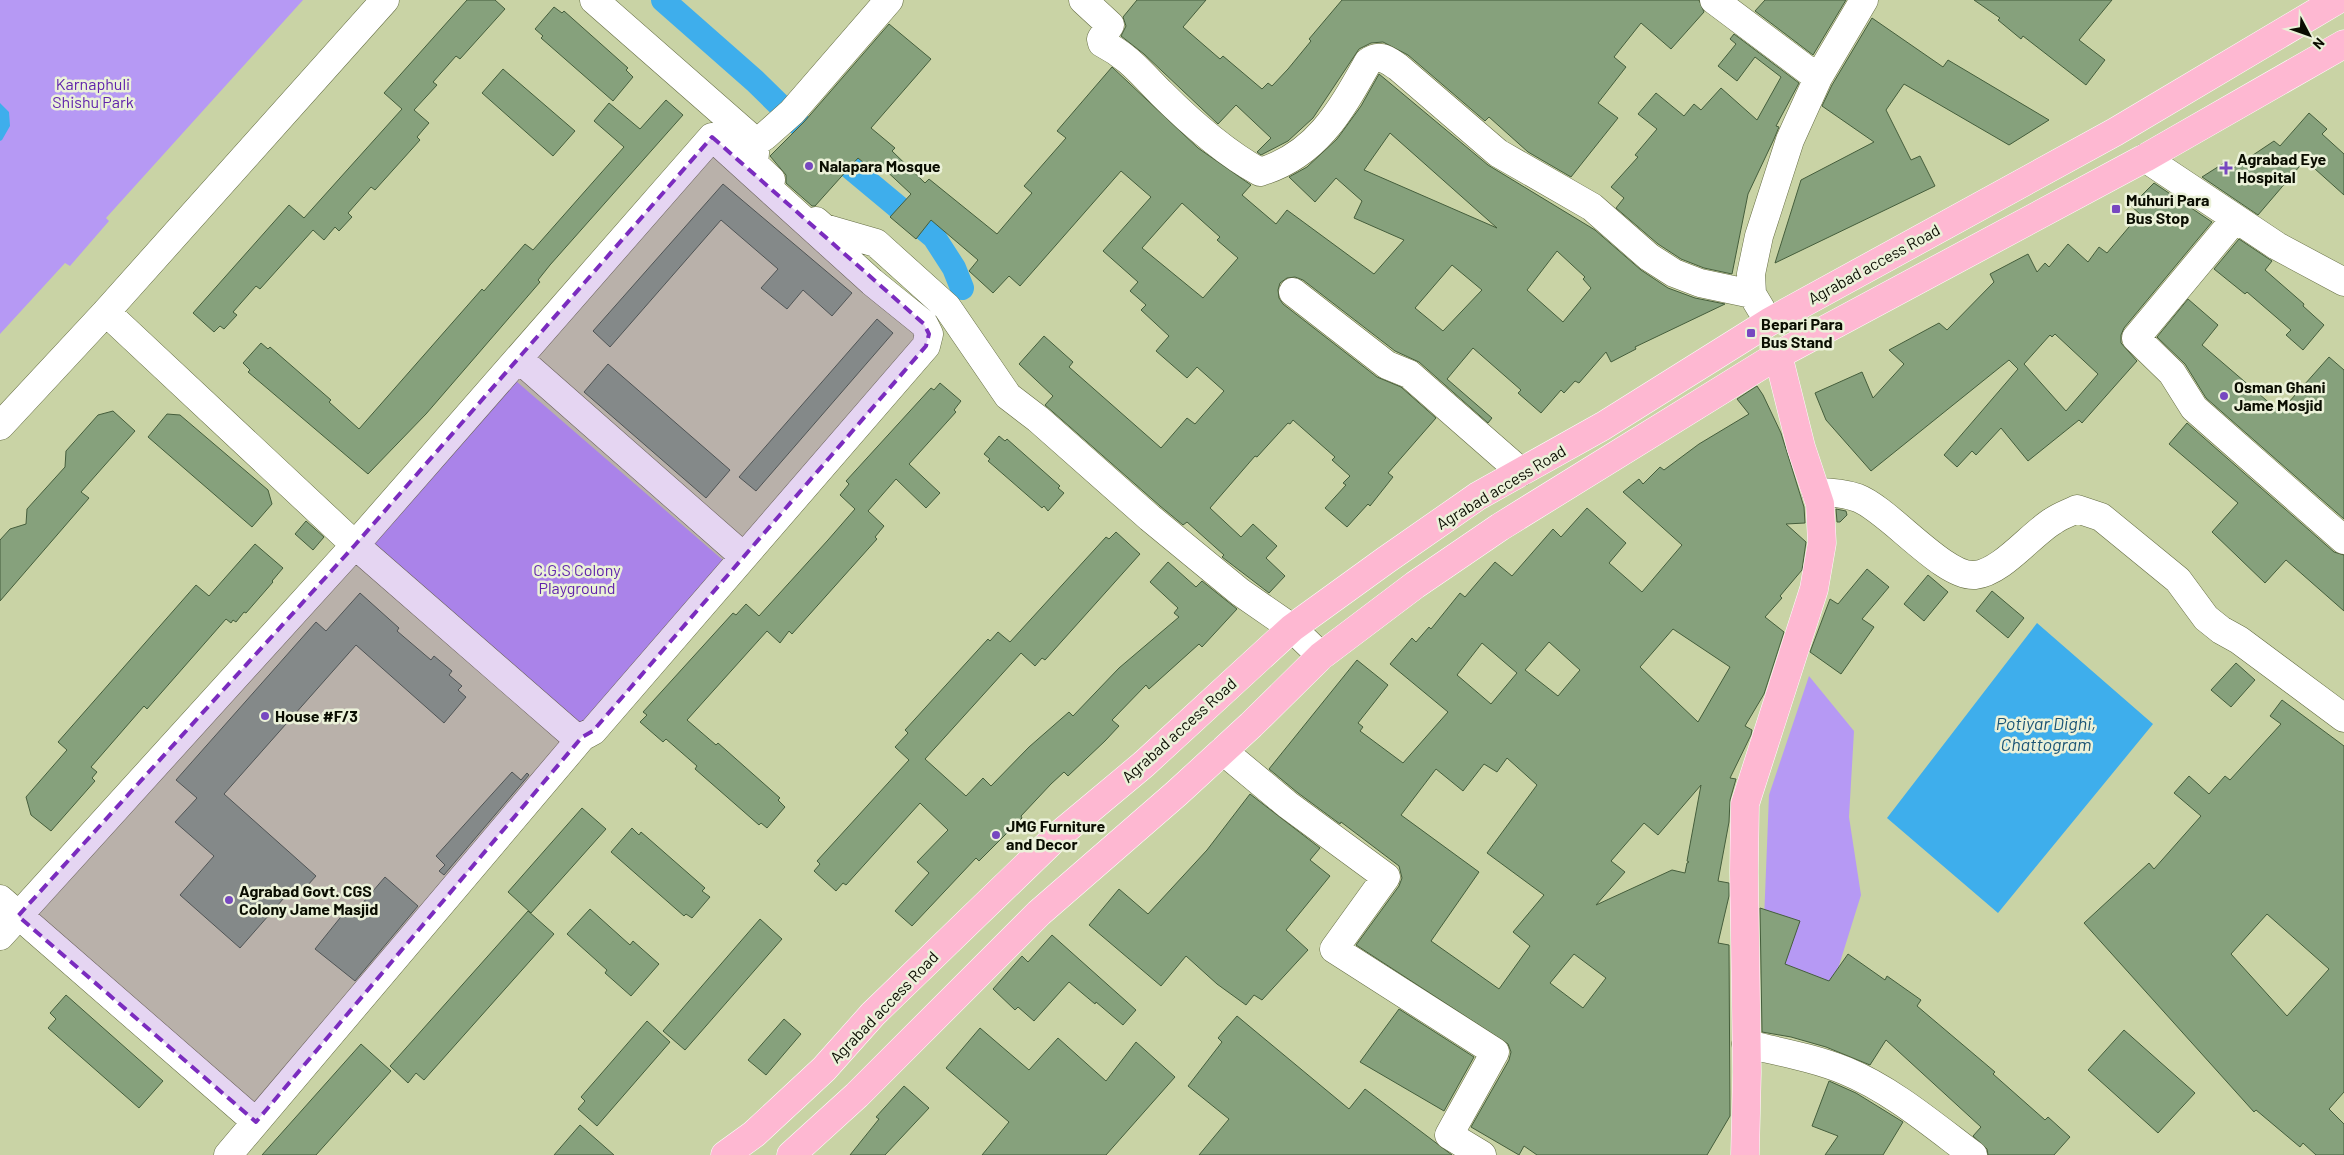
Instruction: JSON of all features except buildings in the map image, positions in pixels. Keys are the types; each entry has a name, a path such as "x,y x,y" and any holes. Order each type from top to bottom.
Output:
{"main road":[{"name":"Agrabad access Road","path":"725,1155 754,1134 824,1069 873,1014 1053,840 1144,764 1292,628 1470,502 1602,426 1769,322 2115,132 2337,0"},
{"name":"Agrabad access Road","path":"791,1155 857,1095 1039,914 1223,751 1320,656 1415,585 1500,527 1778,355 2145,158 2344,44"},
{"path":"1745,1155 1744,881 1746,804 1814,589 1822,543 1820,504 1801,447 1778,355"}],"street":[{"path":"0,426 106,312 385,0"},
{"path":"594,0 761,139"},
{"path":"889,0 792,112 761,139 754,164 824,228 876,243 947,307 1008,396 1038,419 1150,518 1240,592 1292,628 1320,656"},
{"path":"1082,0 1110,25 1100,41 1102,43 1134,63 1161,93 1216,141 1242,162 1260,172 1282,166 1324,132 1368,62 1375,57 1382,57 1398,67 1498,153 1592,207 1649,257 1674,274 1752,294"},
{"path":"1714,0 1818,78"},
{"path":"1769,322 1752,294 1752,274 1758,236 1790,140 1818,78 1864,0"},
{"path":"0,936 9,907 355,545 712,137 872,282 924,324 929,334 926,346 593,731 582,737 228,1155"},
{"path":"2145,158 2277,246 2344,282"},
{"path":"2235,219 2136,338 2172,373 2194,408 2344,540"},
{"path":"1293,292 1387,364 1409,374 1521,472"},
{"path":"106,312 355,545 573,735 582,737"},
{"path":"520,358 638,466 744,556"},
{"path":"1816,492 1836,492 1858,498 1881,512 1918,544 1957,572 1974,575 1995,567 2053,520 2077,509 2101,516 2178,580 2206,618 2221,630 2239,640 2344,718"},
{"path":"1223,751 1288,805 1386,877 1334,949 1495,1052 1449,1135 1482,1155"},
{"path":"9,907 256,1122"},
{"path":"1746,1044 1811,1059 1847,1072 1887,1093 1973,1155"}],"highlighted area":[{"path":"712,137 924,324 929,334 926,346 593,731 582,737 256,1122 18,916 355,545"}],"green space":[{"name":"Karnaphuli Shishu Park","path":"0,0 303,0 106,218 109,221 70,266 65,263 0,334"},
{"name":"C.G.S Colony Playground","path":"516,381 739,574 595,740 372,546"},
{"path":"1809,676 1854,731 1849,817 1861,895 1832,988 1762,970 1769,795"}],"water":[{"path":"0,103 9,112 10,126 0,141"},
{"name":"Potiyar Dighi, Chattogram","path":"2037,623 2153,724 1998,913 1887,818"}],"waterway":[{"path":"663,0 755,81 803,128 934,237 954,268 962,288"}],"place":[{"name":"Nalapara Mosque","path":"809,166"},
{"name":"Agrabad Eye Hospital","path":"2226,168"},
{"name":"Muhuri Para Bus Stop","path":"2116,209"},
{"name":"Bepari Para Bus Stand","path":"1751,333"},
{"name":"Osman Ghani Jame Mosjid","path":"2224,396"},
{"name":"House #F/3","path":"265,716"},
{"name":"JMG Furniture and Decor","path":"996,835"},
{"name":"Agrabad Govt. CGS Colony Jame Masjid","path":"229,900"}]}
